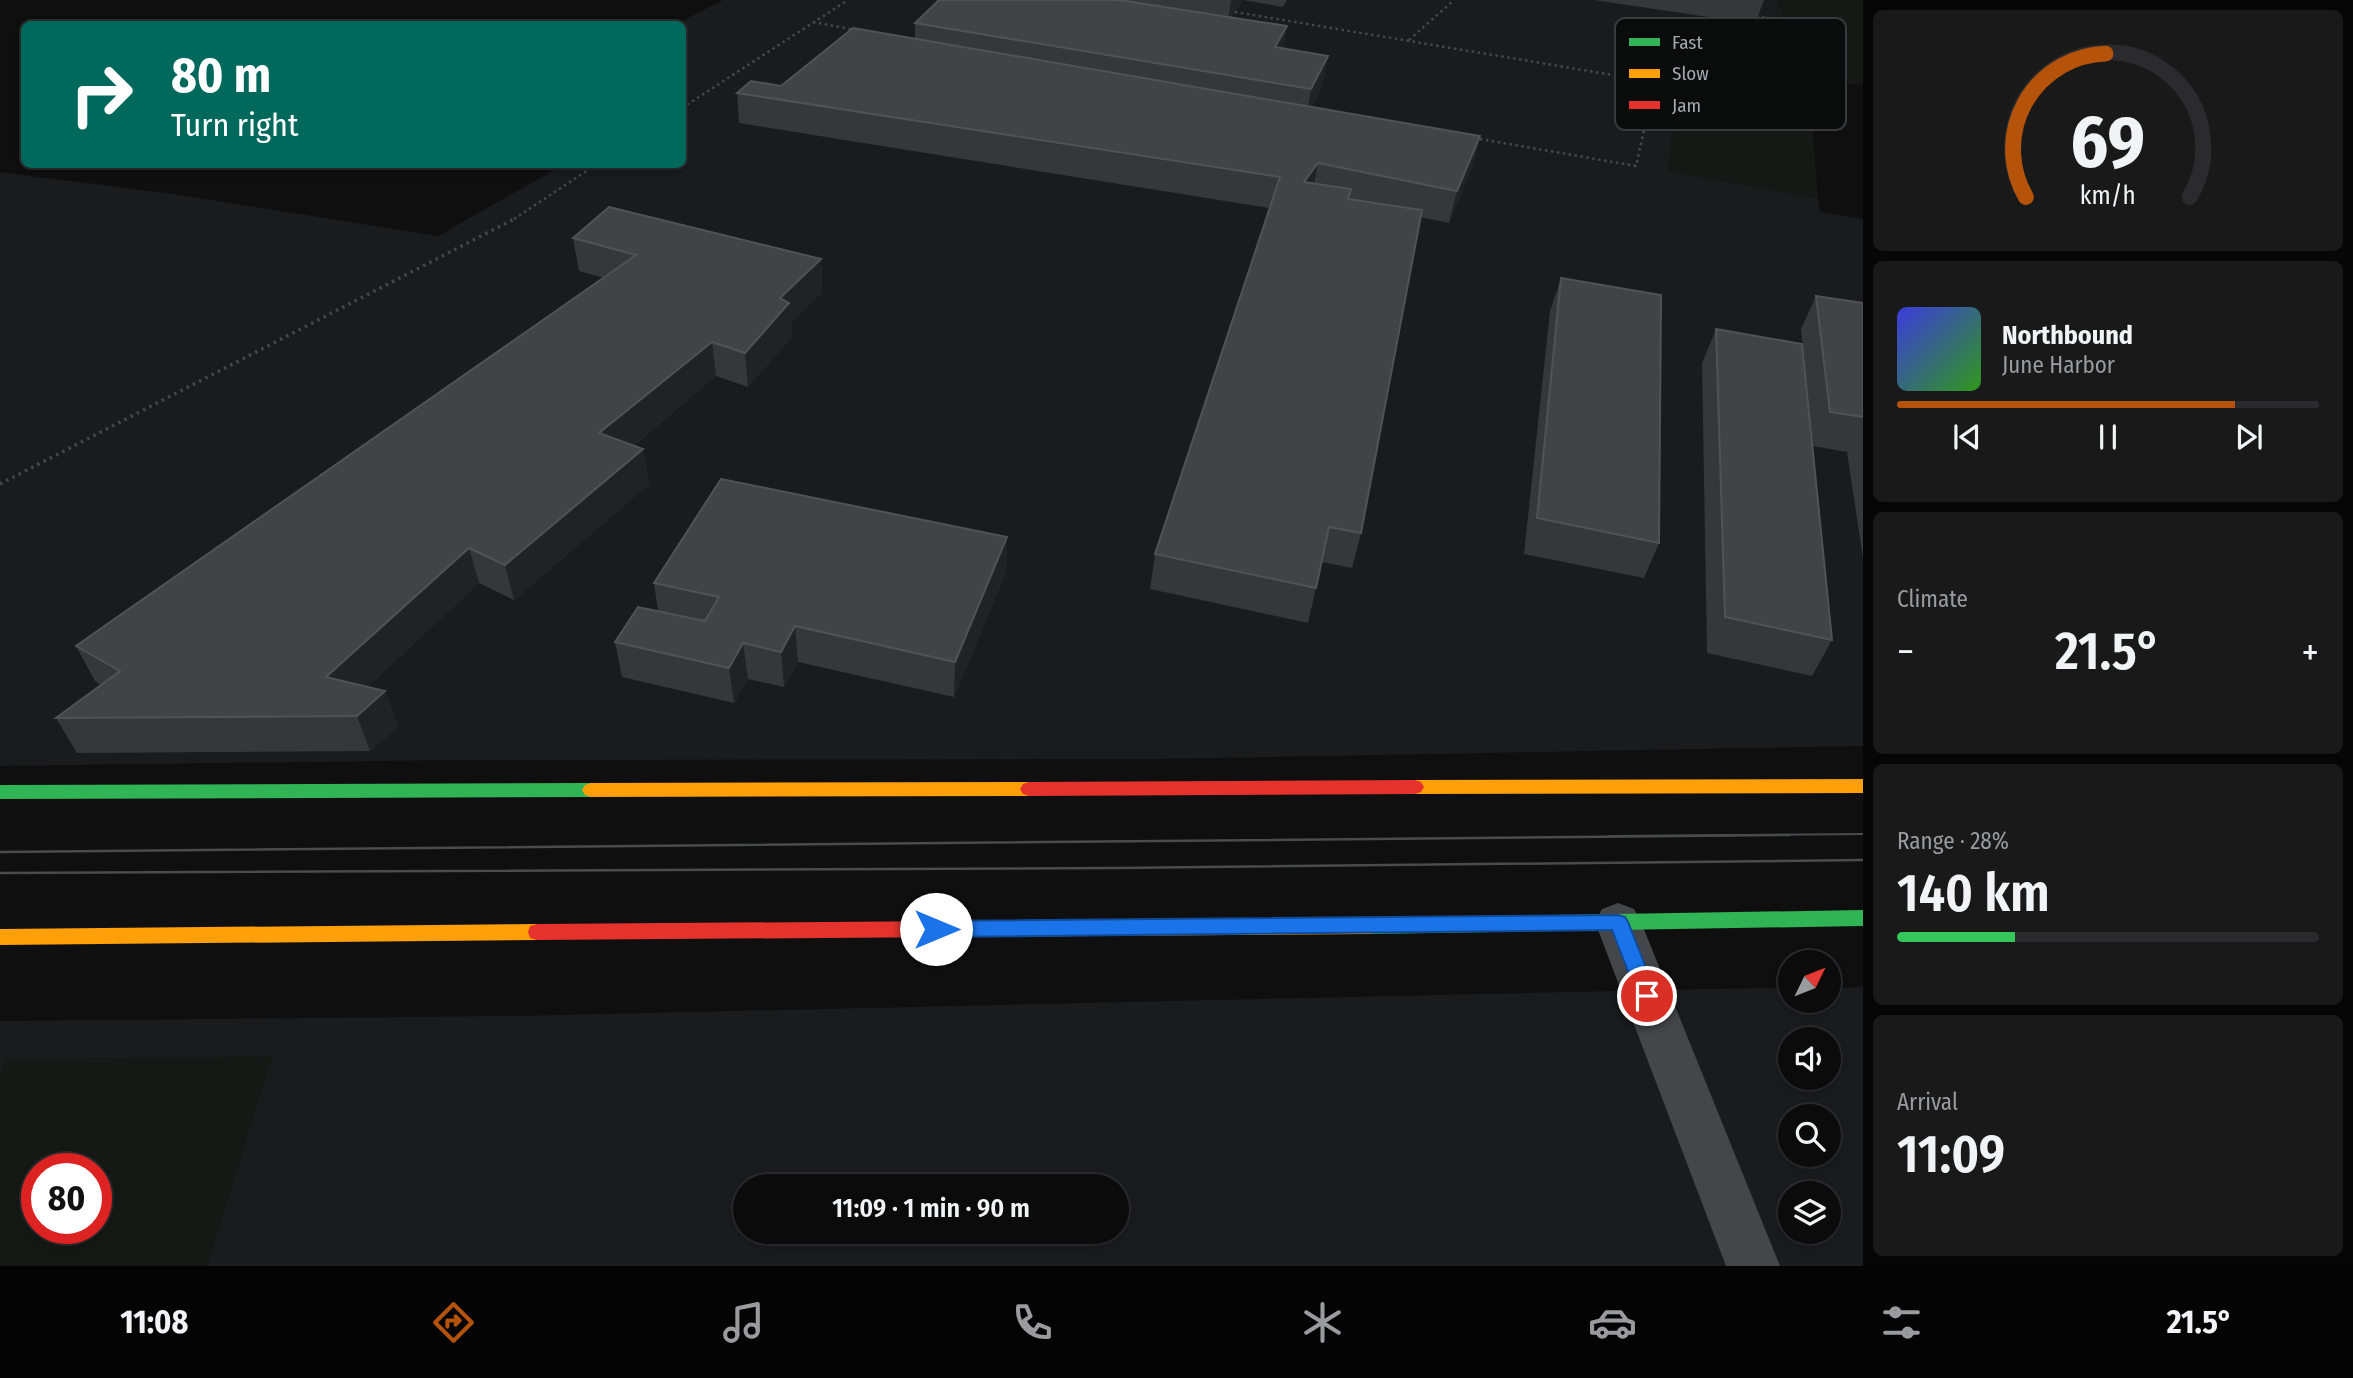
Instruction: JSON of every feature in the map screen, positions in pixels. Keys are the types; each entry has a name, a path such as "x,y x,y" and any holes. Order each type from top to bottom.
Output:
{"highway":[{"path":"0,792 1863,786"},
{"path":"0,937 1863,918"}],"street":[{"path":"1618,922 1753,1266"}],"path":[{"path":"686,105 848,0"},
{"path":"1409,41 1454,0"},
{"path":"1217,9 1615,75"},
{"path":"1753,16 1766,18"},
{"path":"813,22 854,30"},
{"path":"1471,137 1636,166 1644,130"},
{"path":"0,484 508,223 591,168"}],"shaded area":[{"path":"723,0 1777,0 1784,18 1615,18 1615,130 1673,130 1668,171 1818,198 1820,212 1863,219 1863,746 1161,759 454,760 0,766 0,172 173,194 438,236 558,168 686,168 686,21 682,21"},
{"path":"1777,0 1863,0 1863,85 1846,83 1846,18 1784,18"},
{"path":"1673,130 1812,130 1818,198 1668,171"},
{"path":"1863,987 1863,1266 0,1266 0,1021 515,1016 1778,988 1778,1013 1841,1013 1841,988"},
{"path":"272,1057 207,1266 0,1266 0,1073 7,1059"}],"building":[{"path":"939,0 1119,0 1287,26 1275,47 1328,56 1311,89 915,23"},
{"path":"853,28 1480,136 1457,191 1318,163 1304,182 1351,189 1348,199 1422,210 1361,533 1329,527 1316,588 1155,554 1280,177 737,93 751,81 781,86"},
{"path":"609,207 821,259 780,298 789,303 745,353 712,342 599,433 643,449 505,565 469,548 326,677 385,691 357,716 56,718 120,671 76,646 636,255 573,238"},
{"path":"1561,278 1661,295 1659,543 1537,518"},
{"path":"1816,296 1863,303 1863,417 1830,412"},
{"path":"1716,329 1802,344 1832,640 1725,617"},
{"path":"721,479 1007,537 955,662 795,626 781,652 743,643 729,668 615,642 638,607 705,621 719,597 654,583"}],"tram line":[{"path":"1609,836 1863,834"},
{"path":"0,852 1790,835"},
{"path":"0,873 1115,868 1863,860"}],"traffic: fast":[{"path":"0,792 591,790"},
{"path":"1371,926 1863,918"}],"traffic: slow":[{"path":"1415,787 1863,786"},
{"path":"591,790 1029,789"},
{"path":"956,929 1371,926"},
{"path":"0,937 537,932"}],"traffic: jam":[{"path":"1029,789 1415,787"},
{"path":"537,932 956,929"}],"route":[{"path":"936,929 1618,922 1647,996"}]}
